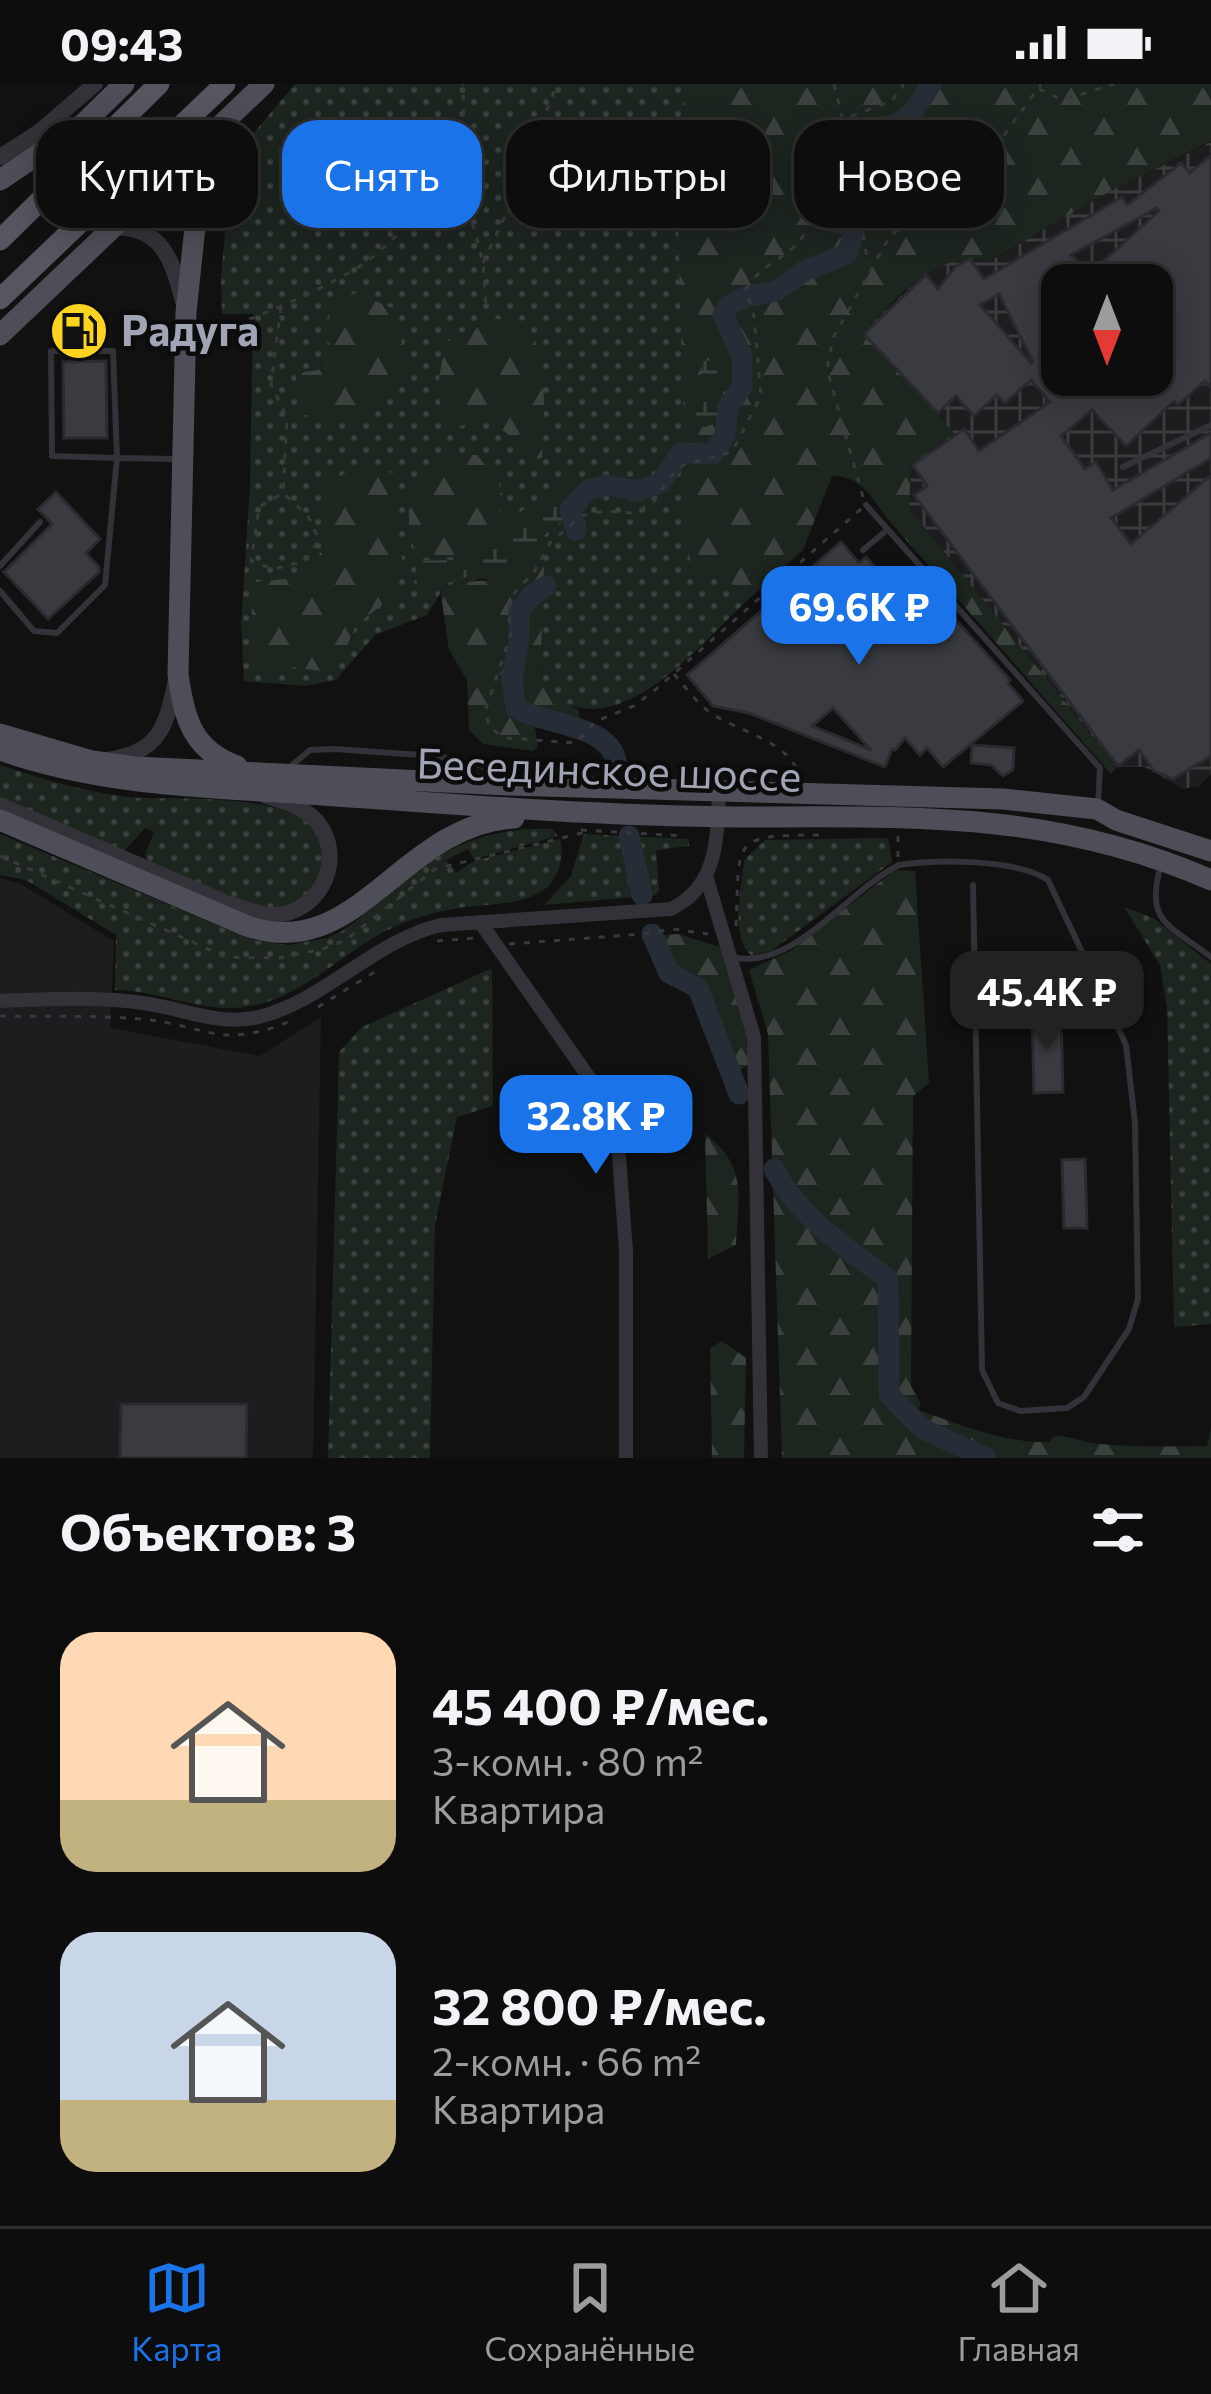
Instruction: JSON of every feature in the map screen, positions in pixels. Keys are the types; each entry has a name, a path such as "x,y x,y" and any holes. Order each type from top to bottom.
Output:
{"highway":[{"path":"0,240 159,84"},
{"path":"0,299 225,84"}],"main road":[{"path":"0,180 82,124 124,84"},
{"path":"227,120 264,84"},
{"path":"0,229 27,213"},
{"path":"0,334 110,228"},
{"path":"195,228 185,320 178,674 182,704 197,742 214,757 235,766 278,773"},
{"name":"Бесединское шоссе","path":"0,734 92,761 507,785 914,794 1097,809 1116,820 1211,851"},
{"name":"Бесединское шоссе","path":"0,750 73,773 131,783 589,823 718,817 934,817 999,822 1096,840 1211,880"},
{"path":"0,820 247,926 288,934 305,933 345,916 440,839 466,826 498,819 589,823"}],"street":[{"path":"0,157 39,132 95,84"},
{"path":"110,228 137,229 168,252 185,320"},
{"path":"92,761 142,752 157,738 167,721 178,674"},
{"path":"0,805 227,903 262,914 288,913 308,904 321,889 329,869 329,848 320,826 304,810 248,790"},
{"path":"719,793 707,879 754,1037 761,1458"},
{"path":"4,999 148,1003 236,1021 299,1001 411,932 441,925 671,909 687,902 707,879"},
{"path":"480,922 616,1116 626,1251 626,1458"}],"lane":[{"path":"185,320 227,328"},
{"path":"0,591 34,631 57,632 105,585 117,458 113,351 51,351 52,456 117,458 184,459"},
{"path":"1123,466 1211,425"},
{"path":"866,505 1100,768 1097,809"},
{"path":"0,566 40,522"},
{"path":"863,550 887,530"},
{"path":"1162,861 1152,892 1156,910 1211,957"},
{"path":"731,957 748,961 775,955 898,865 1012,866 1048,880 1126,1045 1135,1124 1138,1299 1129,1329 1084,1397 1067,1408 1020,1411 998,1402 982,1370 973,884"}],"path":[{"path":"463,84 464,120"},
{"path":"483,263 556,84"},
{"path":"834,84 839,120"},
{"path":"842,120 892,101 904,84"},
{"path":"806,228 798,247 755,274 746,289 754,317 761,396 732,452 683,466 653,502 633,513 604,511 581,516 550,543 534,572 515,592 508,610 511,634 485,711 495,734 570,744 596,721 634,706 866,505 827,369 833,338 869,267 890,236 977,173 1040,86 1063,100 1114,84"},
{"path":"227,328 361,266 403,228"},
{"path":"474,228 483,263 486,308"},
{"path":"864,228 869,267"},
{"path":"280,307 271,384 287,418 283,493"},
{"path":"283,493 308,516 319,540 305,561 274,569 251,561 260,507 283,493"},
{"path":"673,673 710,713 796,763 798,781"},
{"path":"468,861 589,823"},
{"path":"898,834 898,865"},
{"path":"731,957 740,858 758,837"},
{"path":"643,934 699,931 724,940"}],"shaded area":[{"path":"1211,142 1211,774 1199,786 1183,789 1145,767 1117,767 909,508 911,464 861,333 926,272 967,255 992,260 1112,190"},
{"path":"0,878 19,883 114,941 110,1028 260,1056 321,1017 313,1458 0,1458"}],"green space":[{"path":"295,84 687,84 683,120 506,120 506,228 679,228 730,582 748,600 652,687 624,702 596,709 568,704 540,686 544,568 497,582 483,578 444,587 427,615 375,635 336,680 304,686 244,681 241,624 250,486 253,314 222,314 221,276 226,228 258,228 258,128"},
{"path":"687,84 1211,84 1211,141 1112,190 991,260 952,262 935,269 904,291 862,333 954,433 911,464 909,508 1117,767 1111,774 870,494 850,479 832,476 803,550 748,600 730,582 693,574 687,542 678,228 770,228 770,120 683,120"},
{"path":"355,293 395,309 406,363 398,384 365,416 340,421 298,414 296,373 326,369 336,351 323,336 333,305"},
{"path":"485,318 527,321 534,338 544,388 542,458 529,459 519,443 489,419 452,428 445,418 439,398 447,342"},
{"path":"728,360 739,398 729,420 704,427 696,416 703,361"},
{"path":"437,454 477,455 500,486 501,507 484,536 459,557 417,558 409,531 409,488"},
{"path":"366,461 394,474 400,495 396,529 404,568 392,597 356,625 343,655 322,671 293,667 262,672 252,665 255,582 306,577 328,539 322,514 325,485"},
{"path":"582,479 591,485 591,498 541,538 533,557 515,575 497,581 470,576 429,589 414,584 417,561 461,560 490,532 553,490"},
{"path":"534,561 544,567 540,686 579,711 580,723 541,715 534,722 538,747 533,751 483,744 469,730 467,680 449,650 441,595 444,587 501,579"},
{"path":"0,765 127,797 214,799 281,809 306,821 321,840 323,866 306,900 270,911 149,865 145,855 154,832 145,828 122,853 0,800"},
{"path":"552,829 558,836 474,859 468,849 446,860 456,873 474,861 560,839 560,866 545,889 517,901 448,910 402,923 289,993 233,1008 115,990 116,935 26,880 0,875 0,834 253,940 288,945 342,931 446,852 495,834"},
{"path":"584,834 689,839 689,846 656,850 656,895 544,905 571,876"},
{"path":"888,838 892,862 771,951 752,956 739,924 744,860 765,840"},
{"path":"895,870 915,871 929,1083 913,1096 911,1386 921,1404 918,1410 983,1432 1032,1442 1060,1436 1113,1445 1207,1446 1211,1428 1211,1458 782,1458 768,1034 749,970 792,950"},
{"path":"1124,907 1153,918 1211,964 1211,1324 1174,1327 1167,1007 1160,965"},
{"path":"678,934 720,947 748,1035 750,1064 734,1074 699,983 675,973 662,935"},
{"path":"492,968 493,1106 457,1117 435,1225 430,1458 328,1458 339,1052 362,1027"},
{"path":"705,1134 728,1158 738,1197 736,1245 708,1259"},
{"path":"722,1341 746,1358 744,1458 712,1458 710,1348"}],"building":[{"path":"1211,155 1211,388 1205,381 1178,405 1174,401 1126,446 1092,410 1061,436 1085,469 1096,462 1113,490 1211,433 1211,458 1111,518 1131,544 1211,475 1211,756 1173,779 1154,771 1139,750 1118,766 914,495 927,486 913,465 964,429 979,451 1050,402 1045,396 1173,396 1173,264 1100,264 1157,208 1071,255 1080,264 1041,264 1041,392 1031,380 1005,403 997,395 974,416 956,396 938,413 864,334 926,275 938,289 956,266 970,259 984,279 1122,197 1127,205 1181,163 1190,173","holes":["999,294 1033,362 1031,363 980,305"]},
{"path":"106,361 107,438 64,438 63,362"},
{"path":"56,492 100,539 86,553 99,572 48,619 4,572 52,524 38,509"},
{"path":"841,542 859,563 866,557 917,615 936,598 1010,680 1023,701 943,767 927,748 920,755 905,738 892,749 885,767 749,713 713,706 687,675","holes":["833,708 871,750 812,726"]},
{"path":"972,745 1014,748 1013,770 1003,776 991,765 971,763"},
{"path":"1032,1014 1061,1014 1063,1092 1034,1093"},
{"path":"1085,1159 1087,1228 1064,1228 1062,1160"},
{"path":"121,1404 247,1404 246,1458 120,1458"}],"waterway":[{"path":"576,530 570,510 588,490 608,485 637,491 660,483 681,453 713,454 725,435 728,407 742,387 742,356 723,315 728,306 776,291 806,270 847,254 854,232 850,226 829,220 826,210 839,196 833,172 837,140 901,121 931,84"},
{"path":"546,586 519,612 512,678 516,708 589,732 611,749 616,761"},
{"path":"629,836 642,895"},
{"path":"652,934 669,973 698,988 739,1094"},
{"path":"774,1169 810,1217 888,1279 889,1395 923,1429 986,1458"}],"place":[{"name":"Радуга","path":"79,331"}]}
